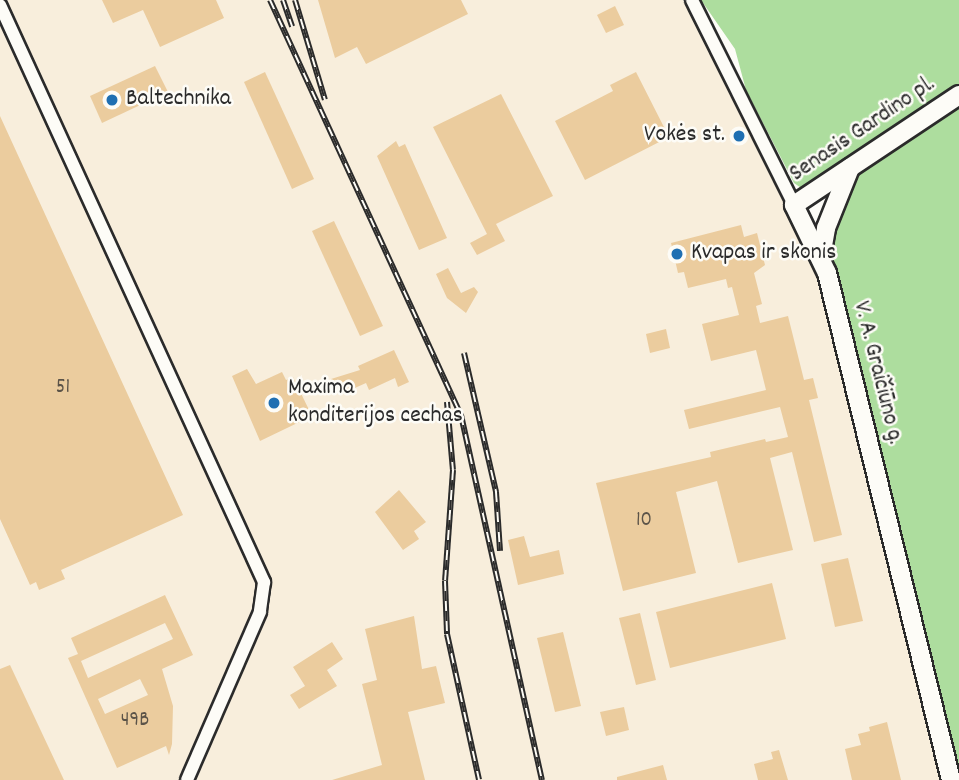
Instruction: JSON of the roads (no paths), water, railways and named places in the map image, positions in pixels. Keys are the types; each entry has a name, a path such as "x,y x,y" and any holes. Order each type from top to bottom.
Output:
{"main road":[{"name":"Senasis Gardino pl.","path":"794,205 959,95"},
{"path":"821,257 826,228 850,169"},
{"name":"V. A. Graičiūno g.","path":"794,205 821,257 951,780"}],"street":[{"name":"V. A. Graičiūno g.","path":"692,0 794,205"},
{"path":"0,5 264,582 260,612 187,780"}],"railway":[{"path":"270,0 461,415 542,780"},
{"path":"283,0 292,26"},
{"path":"295,0 325,100"},
{"path":"464,353 496,492 500,551"},
{"path":"447,402 453,470 445,581 447,634 479,780"}],"place":[{"name":"Baltechnika","path":"112,100"},
{"name":"Vokės st.","path":"739,136"},
{"name":"Kvapas ir skonis","path":"677,254"},
{"name":"Maxima konditerijos cechas","path":"274,403"}]}
